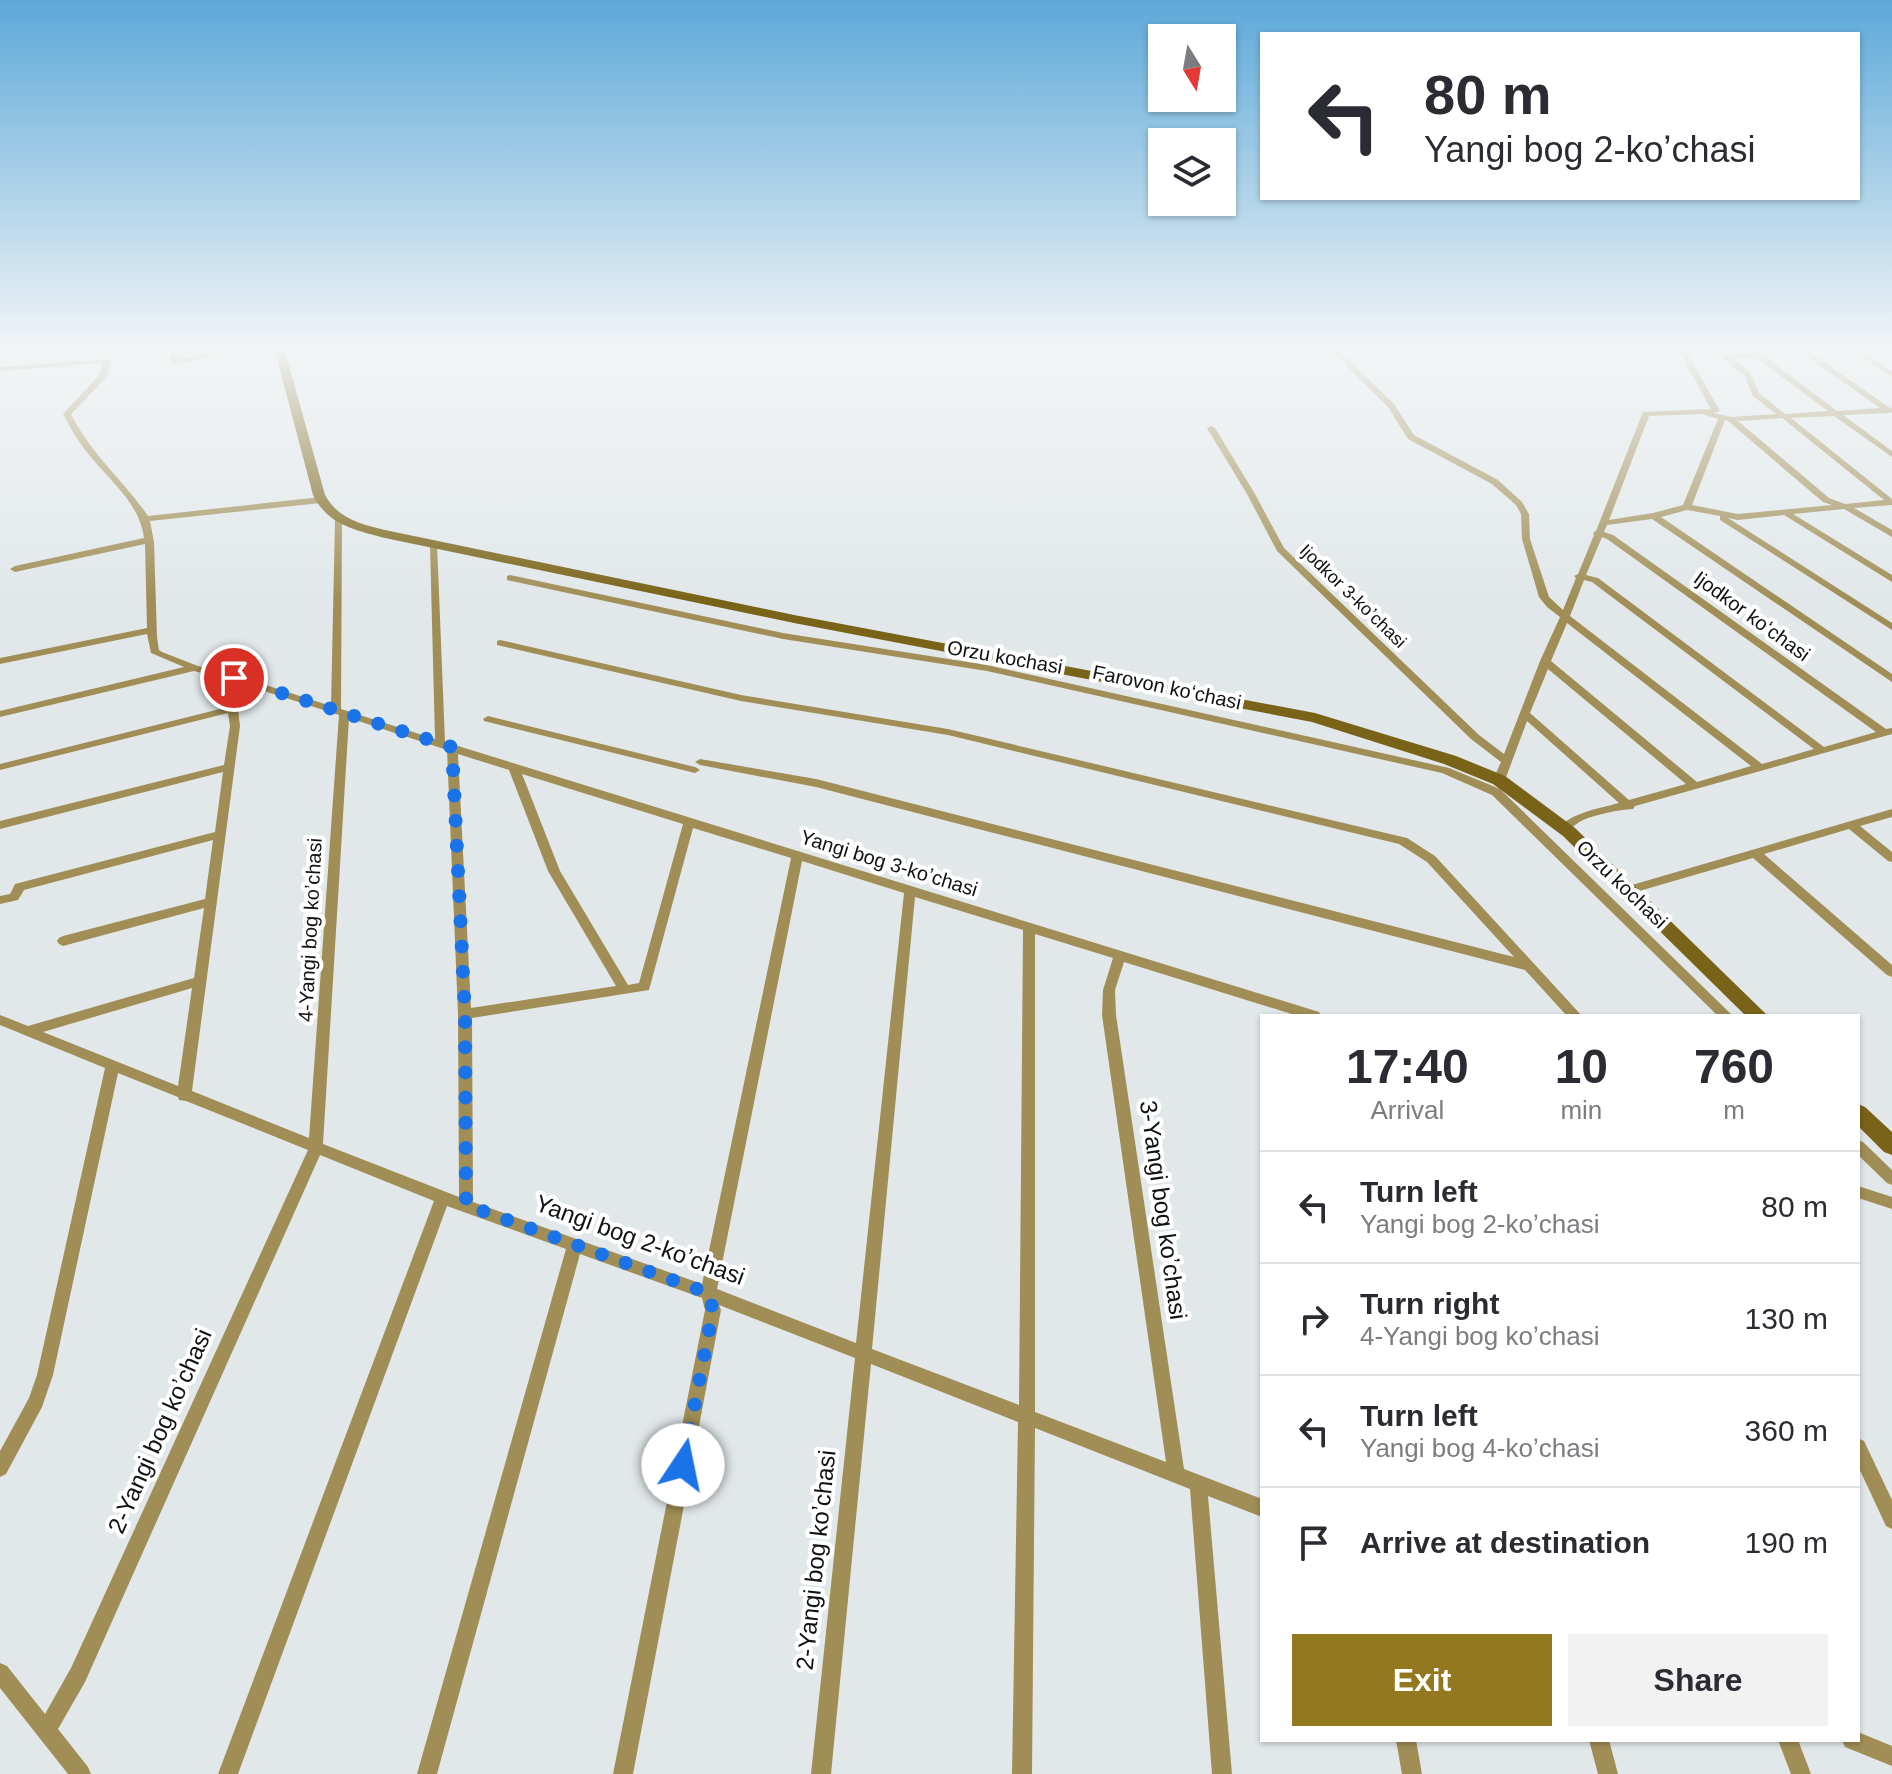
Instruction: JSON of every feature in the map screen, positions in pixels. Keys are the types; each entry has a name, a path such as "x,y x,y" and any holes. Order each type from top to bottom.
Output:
{"main road":[{"path":"303,434 321,500 339,520"},
{"name":"Orzu kochasi","path":"339,520 434,545 794,619 1315,718 1450,760 1499,780 1564,828 1756,1014"},
{"path":"1860,1115 1892,1146"}],"street":[{"path":"0,661 150,630 146,519 79,434"},
{"name":"Ijodkor 3-koʼchasi","path":"1215,434 1280,549 1475,737 1506,761"},
{"path":"1409,434 1495,482 1519,504 1525,514 1526,539 1544,597 1759,767"},
{"path":"1499,780 1638,434"},
{"path":"1687,507 1719,434"},
{"path":"1745,434 1826,500 1848,508 1892,534"},
{"path":"1806,434 1892,502"},
{"path":"1863,434 1892,455"},
{"path":"146,519 321,500"},
{"path":"1600,528 1687,507 1719,515 1787,514 1892,502"},
{"path":"1787,514 1892,579"},
{"path":"1719,515 1892,627"},
{"name":"Ijodkor koʻchasi","path":"1654,516 1892,679"},
{"name":"4-Yangi bog koʼchasi","path":"316,1148 340,712 339,520"},
{"name":"Ijodkor koʻchasi","path":"1600,528 1888,732"},
{"path":"15,569 149,540"},
{"path":"434,545 465,1014 466,1205"},
{"path":"1579,576 1595,580 1820,749"},
{"name":"Farovon koʻchasi","path":"510,578 783,636 987,668 1445,770 1496,792 1724,1014"},
{"name":"Yangi bog 3-koʼchasi","path":"150,630 154,651 194,668 1120,956 1271,1009 1302,1014"},
{"path":"500,643 741,698 948,732 1403,841 1431,859 1573,1014"},
{"path":"1545,661 1695,786"},
{"path":"0,714 194,668"},
{"path":"184,1096 235,726 233,709 237,680"},
{"path":"0,767 233,709"},
{"path":"1525,714 1629,806"},
{"path":"488,719 698,766 816,783 1529,966"},
{"name":"Ijodkor koʻchasi","path":"1564,828 1578,818 1888,732"},
{"path":"0,825 229,767"},
{"path":"514,768 554,871 625,990"},
{"path":"1629,890 1892,813"},
{"path":"465,1014 644,987 689,822"},
{"path":"1851,825 1892,858"},
{"path":"0,900 14,897 19,887 219,835"},
{"path":"1755,853 1892,972"},
{"path":"623,1774 713,1310 708,1293 797,855"},
{"path":"862,1351 910,891"},
{"path":"63,941 211,902"},
{"path":"1022,1774 1029,1259 1029,928"},
{"name":"3-Yangi bog koʼchasi","path":"1120,956 1109,990 1109,1015 1176,1473"},
{"path":"27,1031 200,981"},
{"name":"Yangi bog 2-koʼchasi","path":"0,1020 443,1198 862,1351 1260,1507"},
{"path":"0,1468 36,1401 45,1375 113,1064"},
{"name":"2-Yangi bog koʼchasi","path":"46,1731 78,1675 316,1148"},
{"path":"1860,1148 1892,1179"},
{"path":"1860,1193 1891,1204"},
{"path":"228,1774 443,1198"},
{"path":"427,1774 575,1244"},
{"name":"2-Yangi bog koʼchasi","path":"821,1774 862,1351"},
{"path":"1860,1451 1892,1520"},
{"path":"1198,1483 1222,1774"},
{"path":"0,1673 81,1774"},
{"path":"1406,1742 1412,1774"},
{"path":"1600,1742 1608,1774"},
{"path":"1789,1742 1801,1774"},
{"path":"1857,1742 1892,1756"}],"route":[{"path":"234,678 452,747 465,1014 466,1205 708,1293 713,1310 683,1465"}]}
